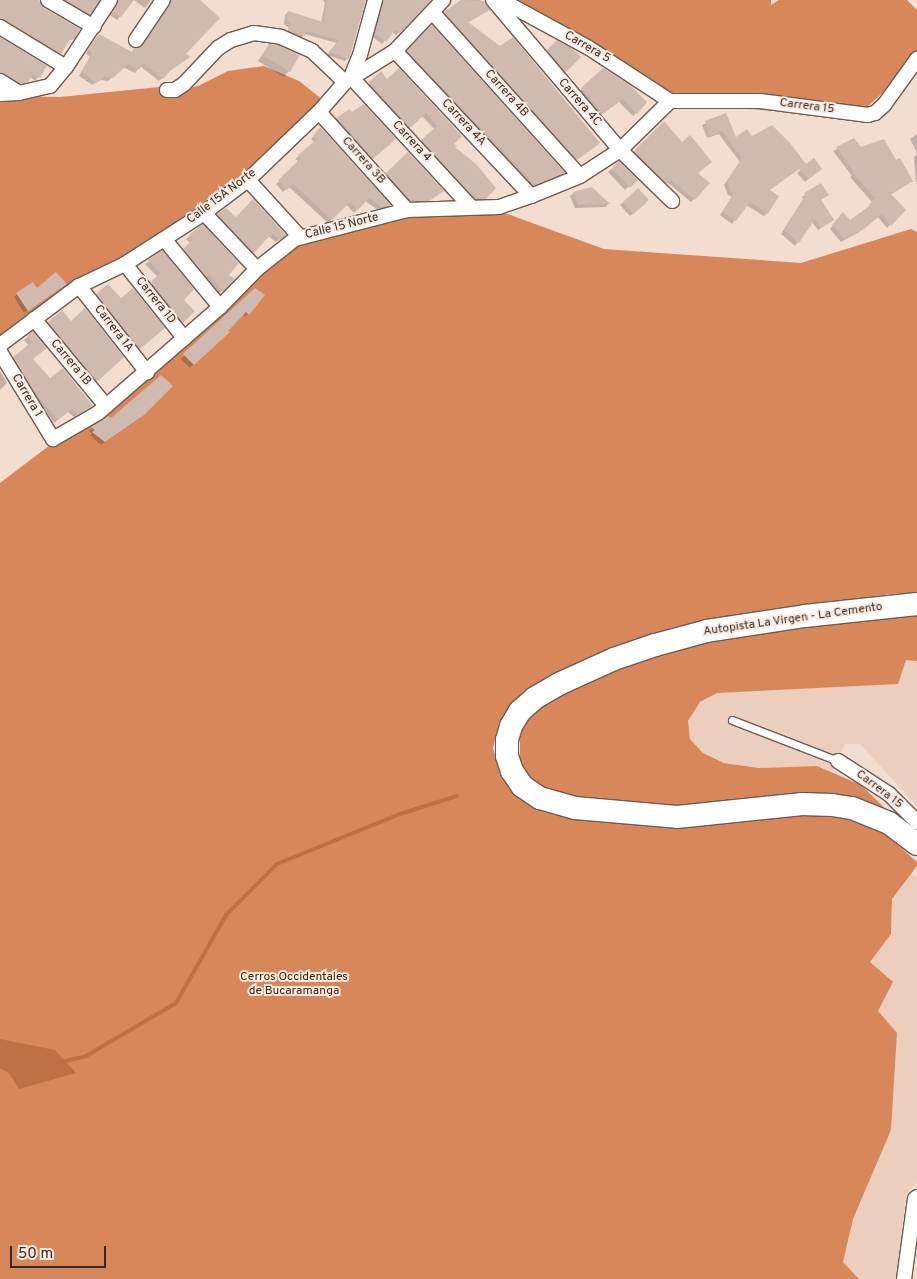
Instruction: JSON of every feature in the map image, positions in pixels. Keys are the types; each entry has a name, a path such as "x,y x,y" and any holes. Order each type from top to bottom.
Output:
{"main road":[{"name":"Autopista La Virgen - La Cemento","path":"917,604 805,616 707,631 655,645 614,659 559,684 535,698 520,711 511,726 507,756 512,771 522,786 540,798 575,808 677,817 802,804 832,804 852,808 889,823 917,844"}],"street":[{"path":"48,0 94,27"},
{"path":"0,94 18,93 50,86 94,27 110,0"},
{"path":"136,40 163,0"},
{"path":"348,79 360,55 375,0"},
{"name":"Calle 15A Norte","path":"0,345 79,286 125,264 204,213 248,180 319,112 348,79 396,51 443,0"},
{"name":"Carrera 4C","path":"493,0 620,150 672,201"},
{"name":"Carrera 5","path":"500,0 589,48 670,101"},
{"name":"Carrera 4B","path":"433,13 580,176"},
{"path":"0,27 66,67"},
{"name":"Carrera 4","path":"167,90 175,90 184,84 224,44 254,33 281,36 312,51 348,79 471,207"},
{"name":"Carrera 4A","path":"396,51 531,196"},
{"name":"Carrera 15","path":"670,101 760,101 868,115 875,113 884,105 917,59"},
{"path":"0,81 18,93"},
{"name":"Calle 15 Norte","path":"52,439 106,406 220,307 257,269 300,237 407,210 499,207 531,196 580,176 620,150 670,101"},
{"name":"Carrera 3B","path":"319,112 407,210"},
{"path":"248,180 300,237"},
{"path":"204,213 257,269"},
{"path":"164,239 220,307"},
{"name":"Carrera 1D","path":"125,264 184,338"},
{"name":"Carrera 1A","path":"79,286 147,372"},
{"name":"Carrera 1B","path":"34,319 106,406"},
{"name":"Carrera 1","path":"0,352 52,439"},
{"name":"Carrera 15","path":"838,761 889,794 917,822"},
{"path":"909,1278 916,1198"}],"lane":[{"path":"732,720 838,761"}],"shaded area":[{"path":"906,659 917,661 917,806 860,744 845,744 833,772 817,766 759,768 725,763 703,753 690,739 688,721 700,702 717,693 898,684"},
{"path":"912,872 917,877 917,1183 906,1194 896,1279 859,1279 843,1262 853,1219 891,1130 897,1033 877,1011 870,962 891,934 892,899"},
{"path":"0,1039 55,1050 76,1073 19,1089 9,1073 0,1068"}],"green space":[{"path":"505,0 771,0 771,5 779,0 907,0 917,10 917,60 858,116 668,104 623,61"},
{"path":"264,66 299,81 323,100 244,176 199,210 0,343 0,96 60,97 159,87 167,91 178,90 198,86 228,71"},
{"name":"Cerros Occidentales de Bucaramanga","path":"499,211 604,249 801,263 911,229 917,232 917,593 890,594 701,623 508,711 498,729 493,748 501,775 521,800 542,811 564,816 652,826 724,823 799,813 849,819 888,836 917,862 917,866 892,899 891,934 870,962 893,982 878,1011 897,1033 891,1130 853,1219 843,1262 859,1279 0,1279 0,483 54,442 296,241 407,214"},
{"path":"917,610 917,661 906,660 898,684 717,693 700,702 688,721 690,739 703,753 724,763 759,768 817,766 861,785 890,813 857,799 816,793 681,806 581,798 553,792 534,782 525,775 520,763 520,733 529,717 551,700 629,664 688,644"}],"building":[{"path":"0,0 39,0 44,8 80,29 74,40 71,38 61,54 0,18"},
{"path":"65,0 100,0 90,15"},
{"path":"119,0 134,0 121,17 113,12"},
{"path":"172,0 200,0 220,18 186,54 190,57 170,71 163,79 143,63 139,70 128,64 113,78 105,77 96,83 82,72 92,53 88,50 99,34 132,52 134,48 143,45"},
{"path":"327,0 366,0 349,59 329,52 339,40 306,31 305,36 288,31 291,24 287,21 288,11 323,22"},
{"path":"384,0 431,0 400,33 395,30 386,42 375,34"},
{"path":"461,0 484,1 490,10 468,22 500,46 513,37 600,143 577,160 444,12"},
{"path":"432,25 565,173 535,185 407,51"},
{"path":"0,37 47,66 40,78 33,74 28,82 21,84 0,72"},
{"path":"557,40 573,49 581,57 566,72 547,50"},
{"path":"269,44 279,45 300,55 290,72 262,55"},
{"path":"399,68 462,136 454,144 457,146 455,147 476,164 496,188 486,199 478,199 467,190 421,140 437,126 426,113 410,128 369,82 381,71 387,79"},
{"path":"603,68 631,86 647,102 637,114 623,99 603,114 581,88"},
{"path":"364,104 396,139 373,159 336,118 349,109 352,112"},
{"path":"726,113 736,137 747,129 752,136 772,125 790,143 806,164 770,190 779,196 768,214 750,202 736,221 722,212 734,193 731,192 727,180 742,158 722,131 710,136 705,121"},
{"path":"664,121 682,142 690,135 712,162 698,173 710,183 695,200 671,180 667,184 634,151"},
{"path":"320,127 391,205 382,207 369,198 358,210 350,202 332,220 293,184 287,190 278,180 301,158 298,155 317,139 313,136"},
{"path":"854,138 861,147 884,139 896,160 900,158 913,181 891,194 906,210 891,226 882,214 864,229 845,240 832,225 843,212 850,220 873,203 871,201 875,198 853,173 836,147"},
{"path":"408,152 444,191 429,201 413,201 409,199 386,173"},
{"path":"814,158 822,169 809,179 799,169"},
{"path":"619,161 638,180 630,188 611,169"},
{"path":"821,183 829,195 821,200 834,220 821,228 815,219 799,243 784,230 806,195 804,193"},
{"path":"592,187 610,204 578,205 573,192"},
{"path":"638,188 649,200 634,214 623,202"},
{"path":"253,199 286,235 280,240 272,233 254,253 217,214 226,208 236,217"},
{"path":"203,224 239,263 229,275 235,279 223,292 209,274 206,277 183,249 193,239 189,235"},
{"path":"162,250 194,289 184,300 195,311 183,323 151,282 160,273 148,260"},
{"path":"56,272 67,284 28,311 16,293 33,282 37,288"},
{"path":"108,284 121,298 133,288 165,328 140,349 96,294"},
{"path":"255,288 265,295 249,315 246,312 228,331 230,332 194,365 183,354"},
{"path":"85,308 124,357 97,382 48,322 62,310 71,321"},
{"path":"33,331 47,348 33,359 50,378 63,368 93,406 78,414 72,409 58,420 35,393 13,357 32,342 27,336"},
{"path":"161,375 173,386 144,415 105,442 92,432 95,430 91,427 108,416 111,418"}],"waterway":[{"path":"61,1062 86,1056 176,1003 226,915 277,864 400,814 457,796"}]}
